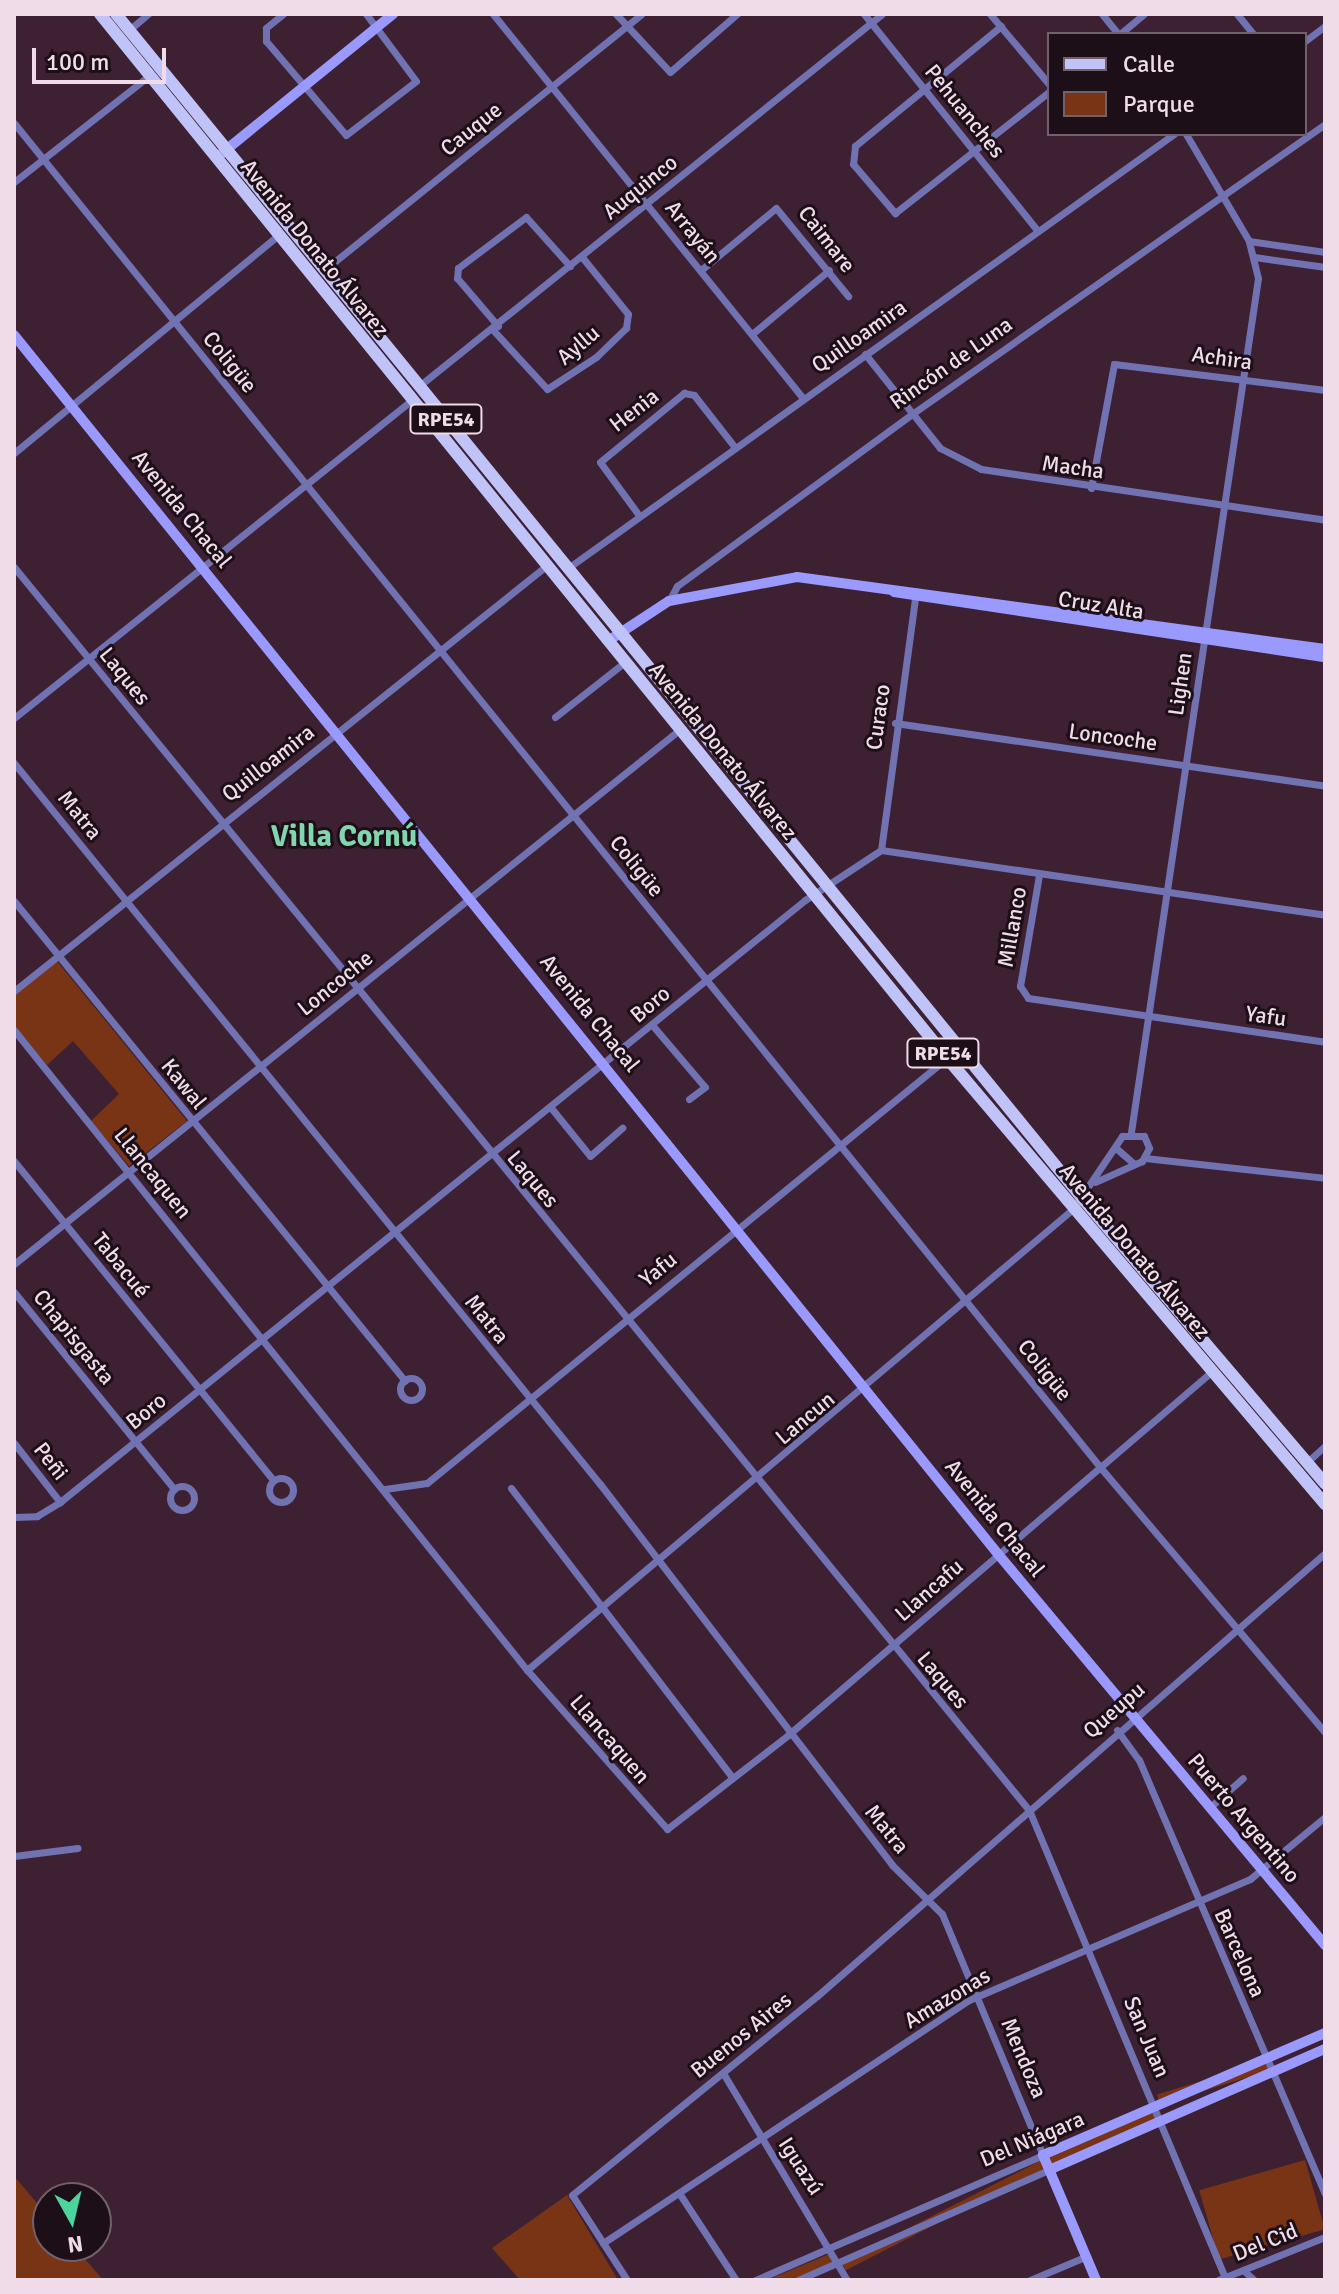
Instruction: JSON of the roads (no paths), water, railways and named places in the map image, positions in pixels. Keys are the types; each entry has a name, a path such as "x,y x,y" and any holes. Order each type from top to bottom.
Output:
{"main road":[{"name":"Avenida Donato Álvarez","path":"100,14 221,154"},
{"name":"Avenida Donato Álvarez","path":"116,14 413,399 814,896 1073,1209 1296,1471 1322,1487"},
{"path":"221,154 393,14"},
{"name":"Avenida Donato Álvarez","path":"283,232 323,271 419,386 1082,1198 1307,1462 1322,1487 1325,1504"},
{"name":"Avenida Chacal","path":"14,335 607,1065 735,1230 1131,1718"},
{"name":"Cruz Alta","path":"669,601 773,578 873,586 1325,657"},
{"name":"Rincón de Luna","path":"608,641 669,601"},
{"name":"Cruz Alta","path":"1205,636 1325,649"},
{"name":"Puerto Argentino","path":"1131,1718 1325,1945"},
{"name":"Del Niágara","path":"1043,2155 1325,2033"},
{"name":"Del Niágara","path":"1049,2170 1325,2049"},
{"name":"Mendoza","path":"1043,2155 1096,2280"}],"street":[{"path":"129,30 148,14"},
{"path":"283,14 263,35 304,86 354,134 416,81 366,14"},
{"name":"Arrayán","path":"493,14 803,398"},
{"path":"616,14 670,72 737,14"},
{"name":"Cauque","path":"323,271 641,14"},
{"name":"Pehuanches","path":"864,14 1038,231"},
{"name":"Auquinco","path":"419,386 496,328 882,14"},
{"path":"990,14 1047,82"},
{"path":"1102,14 1117,32"},
{"path":"1122,32 1144,14"},
{"path":"1237,14 1251,32"},
{"path":"1001,26 850,153 895,213 1047,94"},
{"path":"1307,40 1325,26"},
{"path":"14,182 150,75"},
{"name":"Coligüe","path":"14,123 1100,1467 1235,1630 1325,1732"},
{"name":"Rincón de Luna","path":"669,601 677,586 912,414 1325,124"},
{"name":"Quilloamira","path":"566,569 733,445 1171,136"},
{"path":"1187,136 1249,241 1254,257 1325,267"},
{"name":"Caimare","path":"701,270 776,208 848,296"},
{"path":"496,328 457,278 458,268 526,217 570,266"},
{"path":"14,453 283,232"},
{"path":"1249,241 1325,252"},
{"name":"Ayllu","path":"496,328 547,389 596,357 626,328 628,314 582,257"},
{"name":"Lighen","path":"1131,1132 1137,1116 1171,893 1243,379 1254,257"},
{"path":"752,334 829,270"},
{"name":"Macha","path":"865,354 912,414 962,462 1091,488 1325,520"},
{"name":"Achira","path":"1091,488 1114,364 1325,390"},
{"name":"Henia","path":"638,514 600,462 684,393 694,395 733,445"},
{"path":"14,718 413,399"},
{"name":"Quilloamira","path":"14,991 546,566"},
{"name":"Laques","path":"14,567 492,1156 762,1479 892,1647 1029,1810"},
{"name":"Curaco","path":"881,850 895,723 915,593"},
{"path":"555,717 625,662"},
{"name":"Loncoche","path":"895,723 1325,786"},
{"name":"Loncoche","path":"14,1264 679,730"},
{"name":"Matra","path":"14,763 663,1563 788,1735 892,1865 930,1898"},
{"path":"881,850 1325,915"},
{"name":"Boro","path":"14,1517 37,1516 60,1502 607,1065 706,980 814,896 881,850"},
{"name":"Millanco","path":"1020,986 1039,875"},
{"name":"Kawal","path":"14,901 405,1381"},
{"name":"Yafu","path":"1020,986 1036,1002 1325,1042"},
{"path":"653,1026 705,1087 689,1099"},
{"name":"Llancaquen","path":"14,1030 385,1489 527,1670 667,1829"},
{"name":"Yafu","path":"385,1489 427,1483 947,1058"},
{"path":"552,1109 590,1156 622,1128"},
{"name":"Lighen","path":"1137,1116 1146,1140"},
{"name":"Lancun","path":"527,1670 663,1563 1073,1209 1131,1132 1179,1158"},
{"path":"1145,1158 1146,1140"},
{"path":"1117,1149 1134,1164"},
{"name":"Lancun","path":"1095,1182 1145,1158 1179,1158 1325,1178"},
{"name":"Tabacué","path":"14,1161 273,1480"},
{"name":"Chapisgasta","path":"14,1292 174,1489"},
{"name":"Llancafu","path":"667,1829 788,1735 1211,1372"},
{"name":"Peñi","path":"14,1443 60,1502"},
{"path":"1296,1471 1325,1446"},
{"path":"511,1488 733,1778"},
{"name":"Queupu","path":"930,1898 1117,1730 1325,1553"},
{"name":"Barcelona","path":"1117,1730 1139,1760 1325,2194"},
{"path":"1209,1808 1243,1778"},
{"name":"San Juan","path":"1029,1810 1164,2121 1223,2279"},
{"name":"Amazonas","path":"603,2243 681,2196 976,1996 1198,1903 1263,1871 1325,1817"},
{"path":"14,1856 77,1848"},
{"name":"Mendoza","path":"930,1898 976,1996 1043,2155"},
{"name":"Buenos Aires","path":"603,2243 572,2195 723,2073 930,1898"},
{"name":"Iguazú","path":"723,2073 833,2248 847,2280"},
{"name":"Del Niágara","path":"755,2280 1043,2155"},
{"name":"Del Niágara","path":"798,2280 1049,2170"},
{"path":"681,2196 736,2280"},
{"name":"Del Cid","path":"1223,2279 1325,2237"},
{"path":"603,2243 627,2280"},
{"path":"1030,2280 1087,2256"},
{"path":"1243,2270 1254,2280"}],"district":[{"name":"Villa Cornú","path":"344,837"}]}
